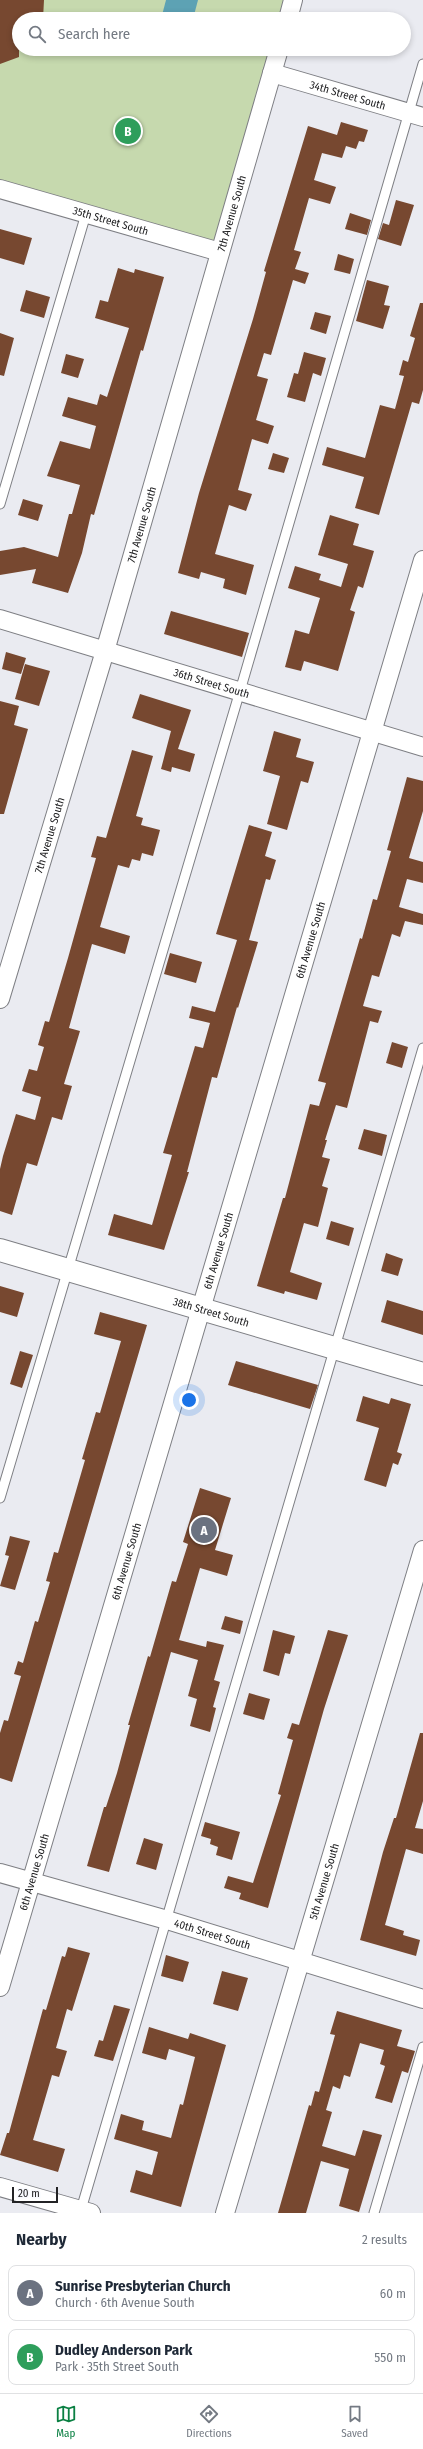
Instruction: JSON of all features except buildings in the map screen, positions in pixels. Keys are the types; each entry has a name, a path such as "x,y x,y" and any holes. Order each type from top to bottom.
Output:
{"main road":[{"name":"38th Street South","path":"0,1250 423,1374"}],"street":[{"path":"290,12 293,0"},
{"name":"7th Avenue South","path":"0,999 106,651 277,56"},
{"name":"34th Street South","path":"272,73 416,115"},
{"name":"35th Street South","path":"0,190 220,252"},
{"name":"6th Avenue South","path":"0,1987 423,560"},
{"name":"36th Street South","path":"0,619 423,747"},
{"name":"5th Avenue South","path":"225,2213 423,1550"},
{"name":"40th Street South","path":"0,1873 167,1920 300,1963 423,1998"},
{"path":"0,2187 84,2212"}],"lane":[{"path":"0,1498 240,692 416,115 423,64"},
{"path":"0,504 86,214"},
{"path":"84,2212 167,1920 423,1048"},
{"path":"374,2213 423,2047"}],"green space":[{"path":"0,0 293,0 290,12 12,12 12,56 277,56 220,252 0,189"}],"water":[{"path":"166,0 198,0 195,12 163,12"}],"place":[{"name":"Dudley Anderson Park","path":"128,131"},
{"name":"Sunrise Presbyterian Church","path":"204,1530"}]}
